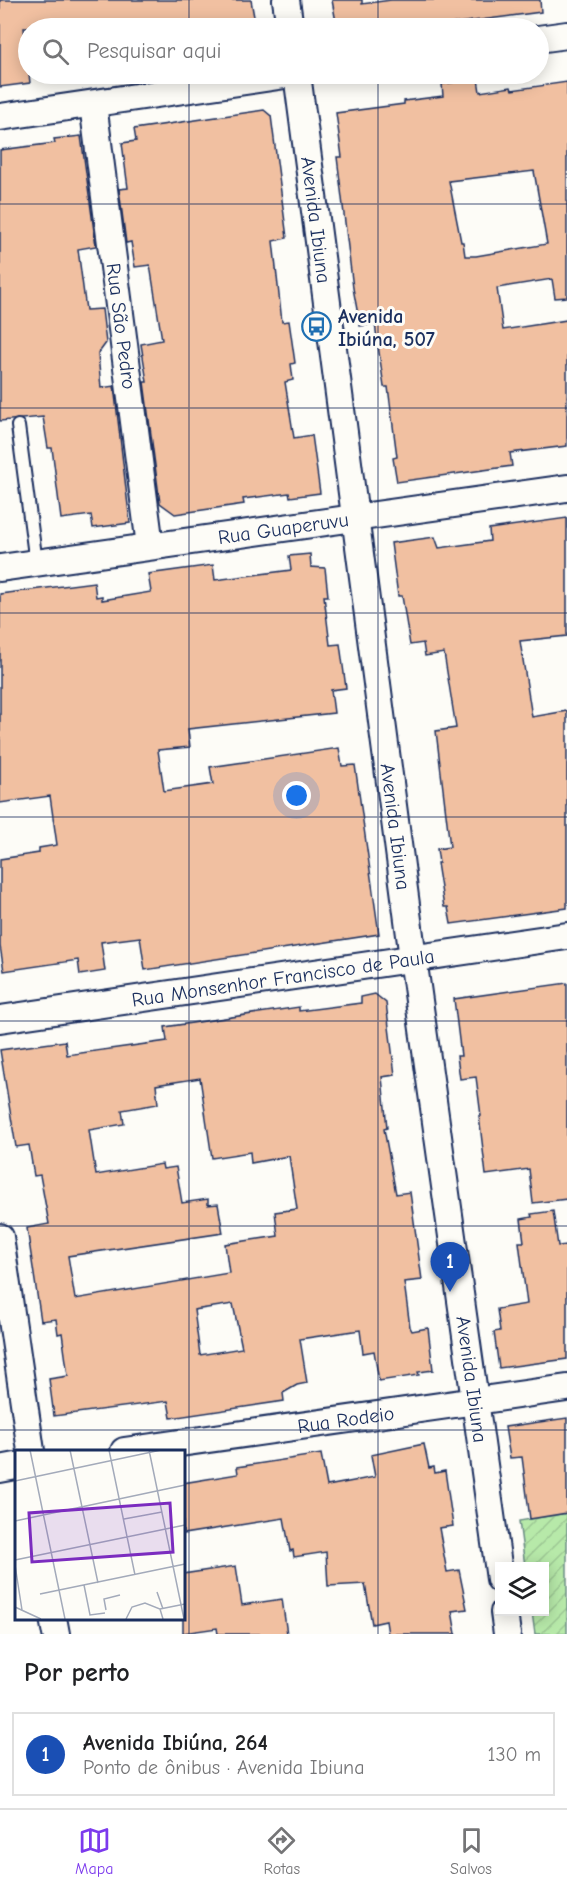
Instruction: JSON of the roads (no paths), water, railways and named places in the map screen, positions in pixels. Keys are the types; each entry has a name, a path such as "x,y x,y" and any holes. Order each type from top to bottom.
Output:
{"street":[{"path":"286,0 289,18"},
{"path":"549,37 567,35"},
{"path":"0,117 226,84"},
{"name":"Avenida Ibiuna","path":"298,84 413,958 498,1562"},
{"name":"Rua São Pedro","path":"93,104 150,546"},
{"name":"Rua Guaperuvu","path":"0,568 567,488"},
{"name":"Rua Monsenhor Francisco de Paula","path":"0,1019 567,936"},
{"path":"0,1237 32,1450"},
{"name":"Rua Rodeio","path":"131,1450 567,1388"},
{"path":"0,1468 15,1466"},
{"path":"505,1616 507,1634"},
{"path":"54,1619 56,1634"}],"lane":[{"path":"18,426 36,563"}],"place":[{"name":"Avenida Ibiúna, 507","path":"317,327"},
{"name":"Avenida Ibiúna, 264","path":"450,1292"}]}
